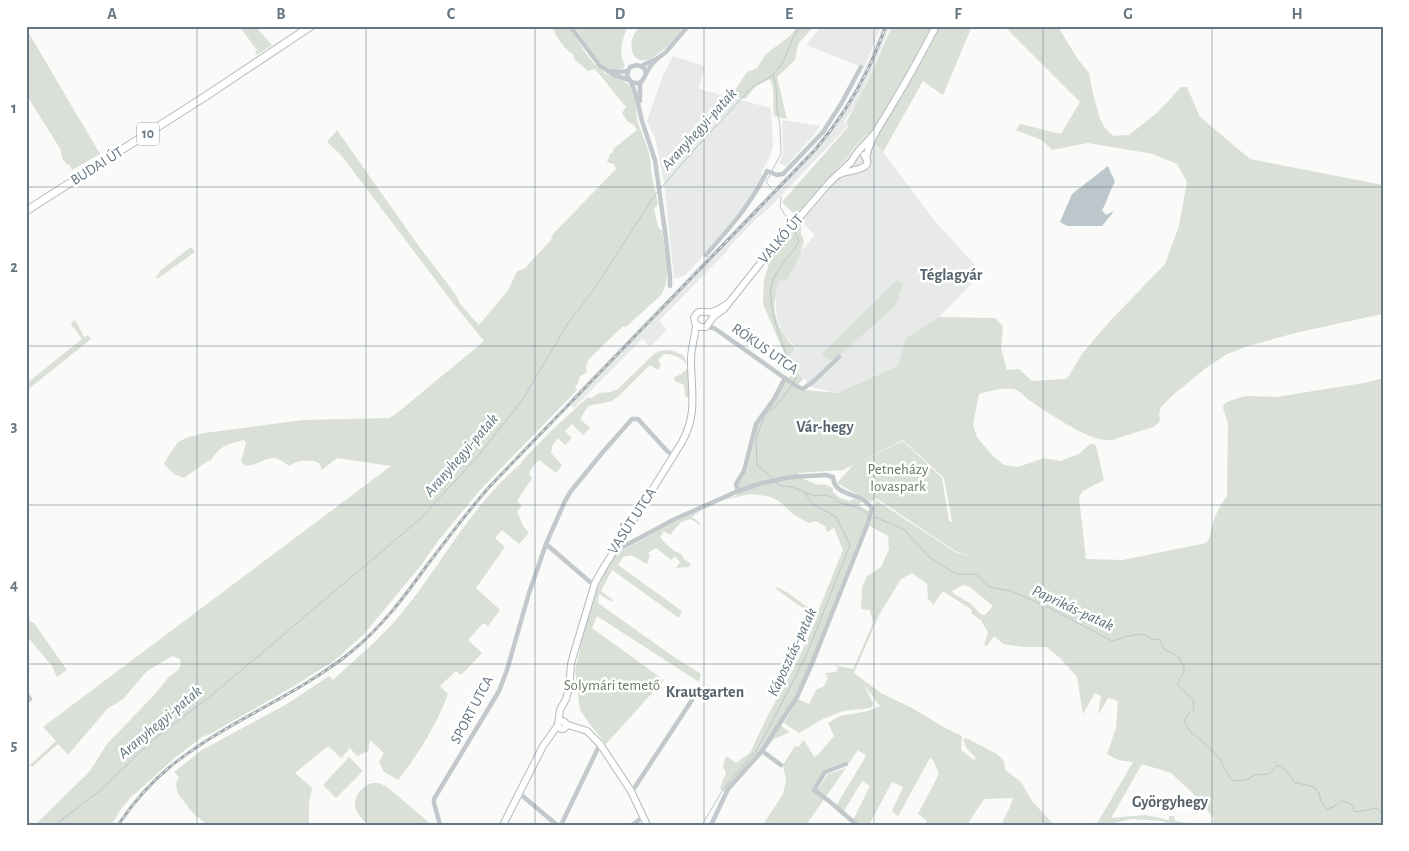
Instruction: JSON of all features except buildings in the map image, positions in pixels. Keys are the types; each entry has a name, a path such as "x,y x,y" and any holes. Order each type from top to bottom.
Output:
{"main road":[{"name":"BUDAI ÚT","path":"26,211 311,26"}],"street":[{"path":"570,26 596,62 604,69 637,83 645,78 646,73 658,58 673,45 688,26"},
{"path":"858,169 854,167 852,161 854,157 875,133 892,107 936,26"},
{"path":"604,69 614,72 627,71 633,65 641,66 658,58"},
{"path":"641,66 646,73"},
{"path":"706,255 746,208 770,173 779,175 786,171 822,132 841,104 861,67"},
{"path":"627,71 640,106"},
{"path":"640,82 642,121 655,160 670,286"},
{"path":"835,177 845,172 863,169 867,165 868,149 875,133"},
{"path":"858,154 866,158"},
{"name":"VALKÓ ÚT","path":"705,324 728,303 791,227 835,177 852,161"},
{"path":"708,313 710,316 705,324 694,318 697,313 702,311 708,313 728,303"},
{"name":"RÓKUS UTCA","path":"705,324 714,328 796,386 804,389 839,357"},
{"name":"VASÚT UTCA","path":"562,725 560,710 569,688 572,659 595,583 687,432 691,420 691,360 693,344 705,324"},
{"path":"738,491 736,484 744,471 756,424 774,399 785,378"},
{"name":"SPORT UTCA","path":"440,825 434,799 499,691 546,544 565,501 602,453 632,419 638,419 667,451 674,456"},
{"path":"615,548 619,549 681,516 738,491 791,477 826,475 833,477 834,485 837,488 860,498 872,508 868,523 814,662 797,697 762,750 728,789 711,825"},
{"path":"546,544 590,582 595,583"},
{"path":"26,694 28,701"},
{"path":"631,791 692,700"},
{"path":"503,825 543,746 562,725 587,731 600,744 631,791 647,825"},
{"path":"561,825 600,744"},
{"path":"762,750 781,766"},
{"path":"846,764 825,772 814,790 856,825"},
{"path":"519,793 557,825"},
{"path":"632,825 643,817"}],"shaded area":[{"path":"822,26 881,26 864,68 806,45"},
{"path":"883,26 890,26 860,97 844,122 848,126 659,321 667,330 650,347 642,339 574,408 568,402 823,138 841,114 854,91"},
{"path":"673,56 705,66 699,89 771,108 773,145 771,154 761,173 762,177 750,199 690,270 684,276 674,279 664,182 655,138 647,121 663,75"},
{"path":"782,120 820,126 786,166 779,163 783,154"},
{"path":"866,134 883,152 934,220 982,273 939,317 906,338 898,366 837,393 811,387 796,369 789,356 796,349 783,332 777,318 774,282 815,235 796,216 822,188"},
{"path":"1108,166 1115,182 1102,210 1106,215 1114,211 1102,226 1067,226 1060,222 1072,194"}],"green space":[{"path":"32,26 27,30 100,154 72,170 62,157 61,150 26,94 26,27"},
{"path":"239,26 255,26 272,45 257,55 255,52 257,50"},
{"path":"554,26 568,26 588,56 598,67 603,72 629,85 634,93 638,123 651,161 658,204 654,209 658,227 662,231 666,258 667,274 661,295 626,327 623,326 589,359 586,366 587,372 579,377 578,384 575,386 577,390 480,490 365,633 334,661 289,689 202,737 177,756 130,798 111,825 35,825 90,771 107,744 168,678 179,669 180,659 172,656 147,671 123,699 107,709 68,755 58,744 32,767 30,765 56,741 43,727 391,466 337,458 322,470 319,463 315,462 300,461 289,466 281,460 271,458 248,466 244,465 241,461 246,443 244,440 224,446 210,462 209,460 184,478 174,474 164,464 178,442 205,433 303,420 389,418 484,341 341,155 327,142 337,130 418,245 456,295 460,304 479,325 509,289 517,271 524,269 551,240 553,234 616,169 614,164 607,162 610,154 613,152 613,149 637,130 622,113 626,107 595,69 588,71 574,59 573,54 564,47 557,36 553,29"},
{"path":"574,26 628,26 622,46 625,66 622,69 614,70 602,64"},
{"path":"639,26 684,26 665,49 650,59 641,60 635,57 631,45"},
{"path":"798,26 814,26 798,44 795,60 777,77 787,119 774,116 770,79 756,86 745,99 731,96 747,72 757,68 766,54 790,36"},
{"path":"892,26 972,26 943,95 923,81 883,152 866,134 822,188 796,216 782,202 849,126 846,123 869,79"},
{"name":"Petneházy lovaspark","path":"1004,26 1061,26 1060,30 1077,58 1089,73 1100,119 1113,136 1129,135 1158,112 1181,87 1187,87 1200,117 1250,159 1383,185 1383,314 1299,332 1248,346 1227,354 1206,368 1161,407 1159,423 1153,427 1112,440 1093,437 1070,426 1014,389 1001,389 979,394 973,425 977,437 991,454 1004,465 1018,467 1044,458 1060,461 1079,454 1090,444 1094,444 1104,480 1083,491 1079,497 1086,559 1123,560 1206,543 1208,541 1216,516 1227,496 1228,423 1223,408 1224,404 1246,396 1276,397 1364,383 1383,378 1383,825 1211,825 1214,819 1200,800 1171,773 1142,764 1111,818 1145,815 1169,820 1169,816 1174,816 1175,821 1193,825 1176,825 1161,821 1131,819 1106,825 1085,825 1098,822 1133,762 1118,760 1107,754 1116,728 1118,701 1108,698 1098,715 1101,696 1095,693 1083,714 1077,677 1047,647 1024,647 1003,644 994,636 987,646 984,645 988,632 982,621 971,613 972,610 943,591 933,605 928,599 927,584 912,573 901,579 879,615 854,673 881,693 962,736 961,750 974,760 976,758 967,749 963,740 966,738 997,754 1004,761 1005,770 1021,782 1032,801 1054,825 1001,825 1013,798 984,799 967,825 925,825 927,821 918,814 939,774 933,760 930,758 898,816 892,811 903,787 892,782 869,825 859,825 853,820 870,786 862,781 844,811 836,806 866,756 858,750 849,763 846,762 830,767 821,775 815,787 818,789 828,774 846,768 808,822 811,825 763,825 783,794 786,780 783,765 795,746 798,747 804,740 814,757 817,756 834,736 828,723 840,716 868,711 880,706 864,685 873,703 871,708 843,711 823,719 799,733 784,723 798,699 809,704 816,690 824,686 828,678 825,673 836,672 838,667 833,665 853,669 873,623 870,610 861,609 862,588 867,576 881,567 889,549 888,536 870,526 876,500 955,552 974,557 955,551 876,498 871,502 837,483 853,465 843,470 798,473 801,478 818,485 824,484 833,488 833,492 840,498 850,501 853,499 862,501 861,507 869,511 812,660 794,698 778,724 790,732 774,739 724,792 720,788 726,773 723,766 726,756 736,763 750,753 794,668 817,618 776,589 777,587 788,593 817,614 843,550 834,528 827,532 825,526 815,521 809,523 802,520 770,497 740,496 722,501 737,495 739,483 747,470 758,424 785,381 793,373 763,304 764,280 771,257 801,221 801,234 804,241 797,262 787,279 779,281 775,301 776,318 783,333 795,349 789,356 795,369 803,379 795,388 797,389 837,393 898,366 906,338 939,317 995,318 1003,326 1001,348 1007,370 1019,369 1032,381 1065,379 1069,376 1082,354 1111,320 1165,264 1179,226 1187,182 1177,164 1153,154 1088,143 1052,150 1042,140 1016,130 1020,124 1061,134 1080,102","holes":["903,440 944,478 952,522 949,521 942,478 903,441 853,465","963,585 970,587 993,606 985,615 982,615 970,603 952,591"]},
{"path":"191,247 195,252 157,279 156,277 161,270"},
{"path":"897,280 903,285 895,306 834,360 826,359 822,354"},
{"path":"74,320 84,337 88,335 91,339 26,391 26,384 82,339 71,324"},
{"path":"670,350 683,355 689,367 691,399 685,396 684,385 675,381 674,377 683,373 688,366 678,357 664,354 658,360 661,366 658,370 650,365 612,401 588,406 580,419 590,428 583,435 572,424 565,431 572,438 565,445 558,438 552,446 551,453 562,465 556,473 539,460 533,466 529,474 532,478 517,501 522,506 517,511 523,526 529,533 519,544 502,530 495,538 505,547 476,588 500,610 488,626 483,623 468,640 482,653 461,675 456,671 440,686 448,694 444,705 426,739 398,780 384,772 379,762 384,753 370,740 368,751 357,756 350,748 341,758 328,746 295,773 312,788 309,804 309,825 207,825 193,813 178,794 176,784 179,777 174,772 202,750 287,704 329,676 333,680 392,625 475,512 550,432 588,397 591,398 599,393 618,389 654,354"},
{"name":"Solymári temető","path":"703,510 692,517 700,525 691,519 681,522 670,535 664,531 660,537 691,564 689,567 676,568 680,562 675,556 671,560 656,548 648,553 650,556 647,564 631,555 624,556 618,565 682,611 679,618 612,570 601,591 613,600 612,602 599,594 598,603 701,674 699,682 597,616 592,628 664,680 606,744 580,710 575,671 586,623 598,587 616,554 676,521"},
{"path":"26,614 29,614 30,621 34,623 67,670 57,677 52,666 26,635"},
{"path":"349,757 363,771 336,798 323,785"},
{"path":"372,783 379,783 387,787 432,825 369,825 357,811 355,802 359,792"}],"waterway":[{"name":"Aranyhegyi-patak","path":"660,189 751,88 773,75 783,62 800,26"},
{"name":"Paprikás-patak","path":"772,189 766,182 781,154 776,86 773,75"},
{"name":"Aranyhegyi-patak","path":"55,825 98,792 155,738 212,695 420,519 478,456 523,399 568,323 592,292 657,192"},
{"name":"Paprikás-patak","path":"781,197 780,207 790,223"},
{"name":"Paprikás-patak","path":"774,480 757,466 756,439 765,414 783,398 796,378 777,329 771,302 773,280 799,241 793,229"},
{"name":"Paprikás-patak","path":"776,483 780,486 792,487 814,496 826,495 838,502 856,507 867,513"},
{"name":"Káposztás-patak","path":"702,825 723,789 756,751 772,722 806,656 850,545 836,517 812,503 804,492"},
{"name":"Paprikás-patak","path":"875,517 905,530 928,556 956,574 976,574 989,587 1011,591 1048,607 1112,641 1138,634 1160,640 1164,649 1179,657 1184,667 1184,672 1177,684 1193,700 1194,710 1188,714 1184,722 1191,732 1218,756 1229,777 1234,781 1246,780 1255,775 1269,774 1276,766 1280,766 1294,782 1314,787 1327,809 1341,801 1350,804 1355,812 1377,808 1383,816"}],"railway":[{"path":"118,825 143,793 171,766 215,736 329,668 351,652 383,622 459,523 492,484 815,150 851,101 871,64 886,26"}],"district":[{"name":"Téglagyár","path":"951,275"},
{"name":"Vár-hegy","path":"825,427"},
{"name":"Krautgarten","path":"705,692"},
{"name":"Györgyhegy","path":"1170,802"}]}
